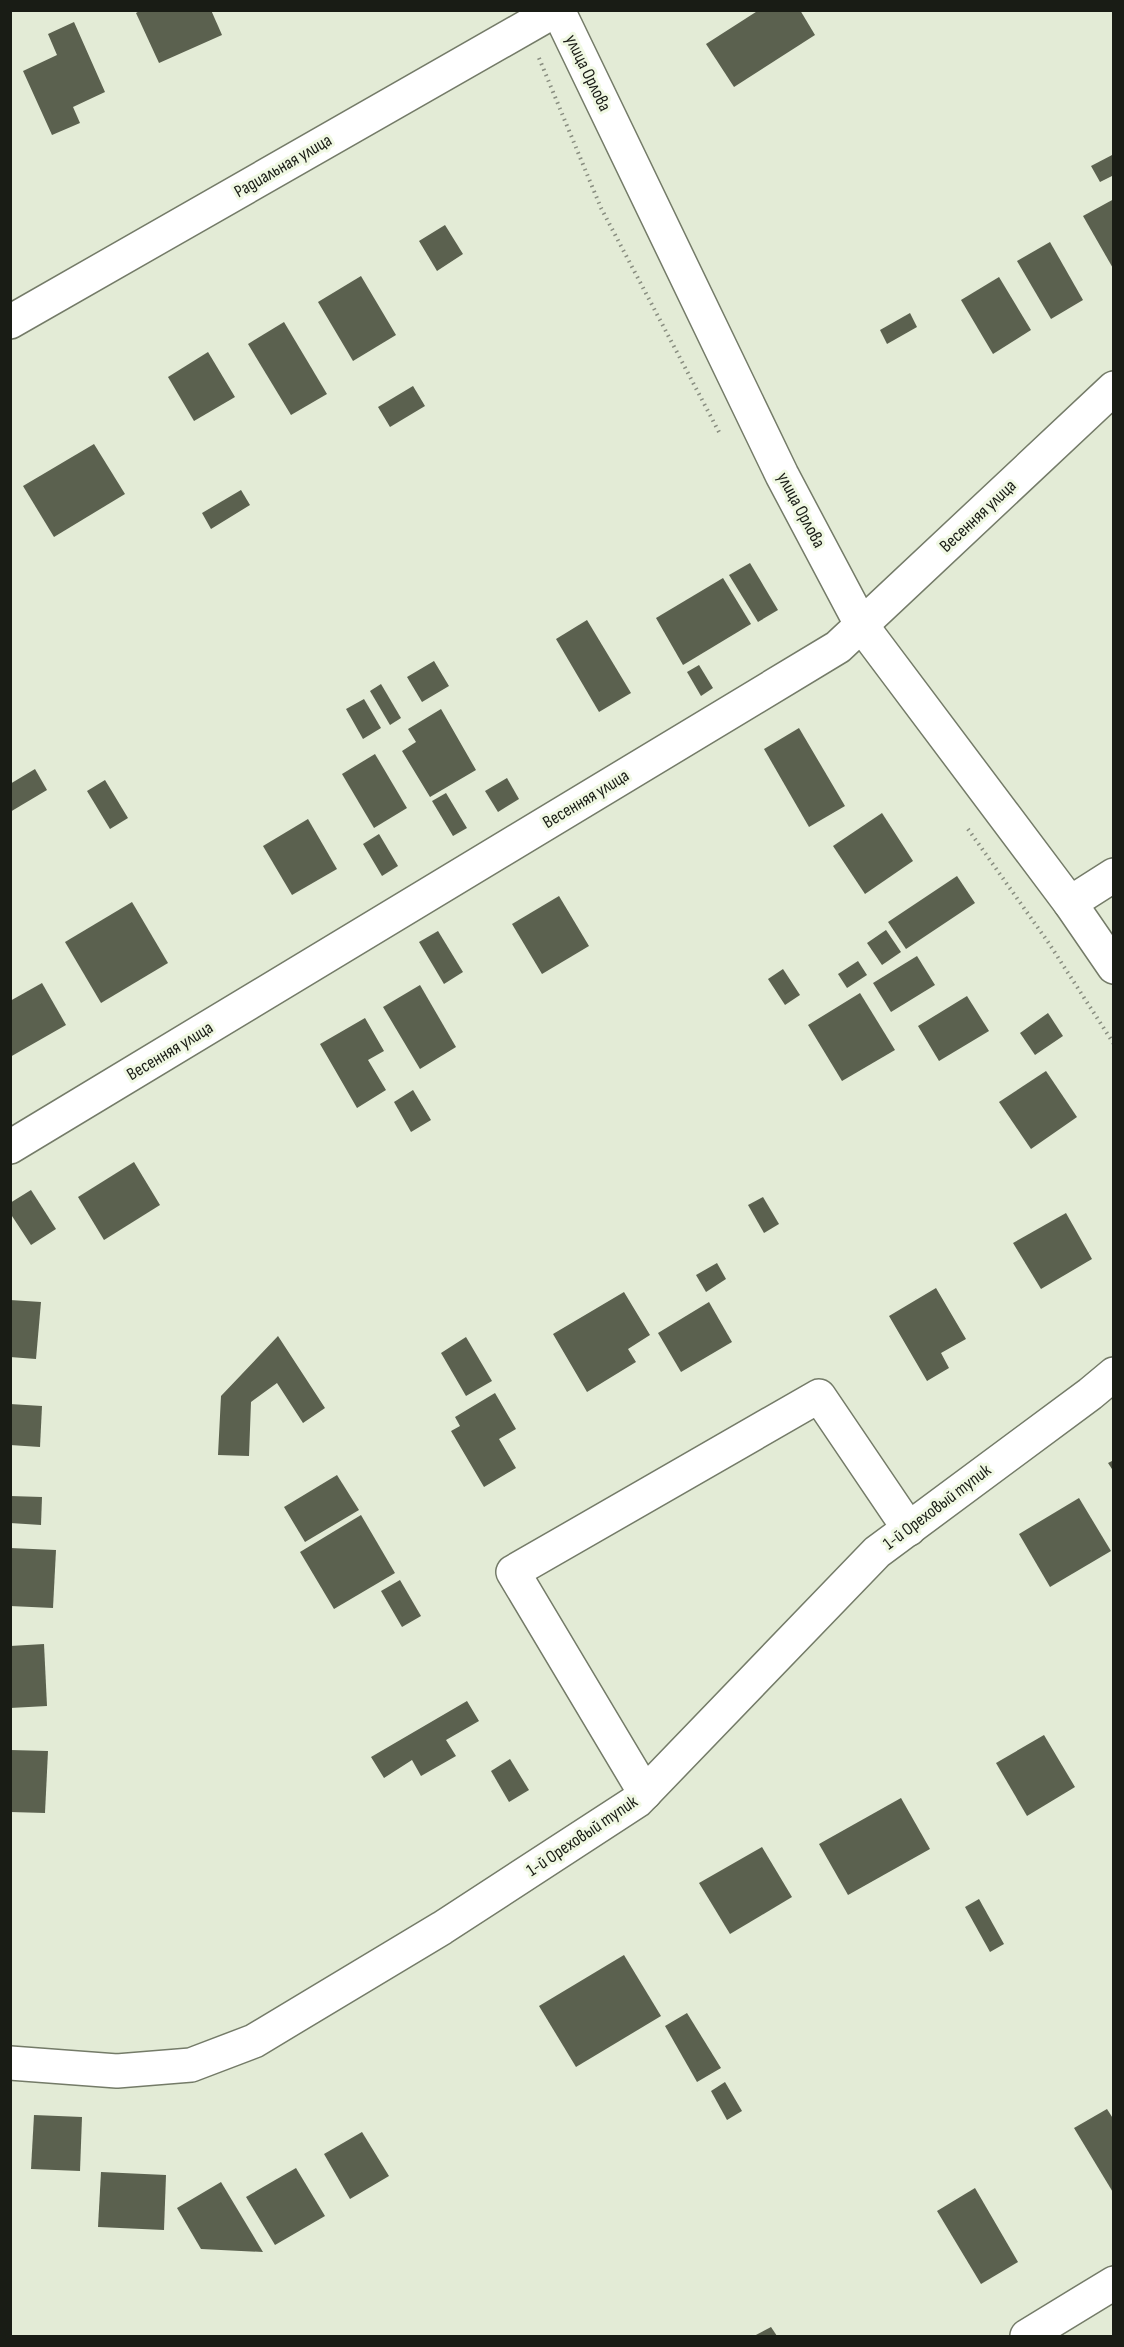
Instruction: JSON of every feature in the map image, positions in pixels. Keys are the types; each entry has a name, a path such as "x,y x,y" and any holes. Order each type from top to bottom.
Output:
{"street":[{"name":"Радиальная улица","path":"10,322 557,10"},
{"name":"улица Орлова","path":"557,10 782,475 862,626 1070,903 1113,967"},
{"name":"Весенняя улица","path":"10,1147 838,647 1113,388"},
{"path":"1070,903 1113,875"},
{"name":"1-й Ореховый тупик","path":"10,2063 117,2071 191,2065 254,2041 442,1928 637,1801 877,1552 1090,1394 1113,1374"},
{"path":"645,1793 513,1572 819,1396 909,1528"},
{"path":"1027,2337 1113,2283"}],"building":[{"path":"141,10 211,10 222,35 159,63 136,13"},
{"path":"759,10 800,10 815,35 734,87 706,44"},
{"path":"74,22 105,92 73,107 80,123 52,135 23,71 57,55 48,34"},
{"path":"1114,154 1114,175 1100,182 1091,166"},
{"path":"1114,199 1114,270 1083,216"},
{"path":"445,225 463,254 437,271 419,241"},
{"path":"1050,242 1083,300 1051,319 1017,261"},
{"path":"361,276 396,335 353,361 318,302"},
{"path":"999,277 1031,330 993,354 961,300"},
{"path":"910,313 917,327 887,344 880,330"},
{"path":"284,322 327,394 291,415 248,344"},
{"path":"208,352 235,397 194,421 168,377"},
{"path":"413,386 425,406 390,427 378,407"},
{"path":"94,444 125,494 54,537 23,486"},
{"path":"241,490 250,505 211,529 202,513"},
{"path":"750,563 778,610 758,622 729,575"},
{"path":"723,578 751,624 683,665 656,618"},
{"path":"587,620 631,693 599,712 556,639"},
{"path":"434,661 449,686 422,702 407,677"},
{"path":"699,665 713,688 701,696 687,672"},
{"path":"381,684 401,718 390,725 370,691"},
{"path":"364,699 381,728 363,739 346,709"},
{"path":"441,709 476,770 430,797 402,751 416,742 408,729"},
{"path":"799,728 845,806 809,827 764,749"},
{"path":"375,754 407,808 374,828 342,774"},
{"path":"35,769 47,790 10,812 10,784"},
{"path":"507,778 519,799 498,812 485,791"},
{"path":"105,780 128,818 110,829 87,791"},
{"path":"446,793 467,828 453,836 432,801"},
{"path":"882,813 913,861 865,894 833,846"},
{"path":"308,819 337,869 292,895 263,846"},
{"path":"379,834 398,866 382,876 363,844"},
{"path":"957,876 975,903 906,949 888,922"},
{"path":"559,896 589,946 542,974 512,924"},
{"path":"132,902 168,963 101,1003 65,942"},
{"path":"886,930 901,952 882,965 867,943"},
{"path":"438,931 463,972 444,984 419,942"},
{"path":"917,956 935,985 891,1012 873,983"},
{"path":"858,961 867,975 847,988 838,974"},
{"path":"783,969 800,995 785,1005 768,979"},
{"path":"42,983 66,1025 10,1057 10,1001"},
{"path":"420,985 456,1047 420,1069 383,1007"},
{"path":"860,993 895,1050 842,1081 808,1025"},
{"path":"967,996 989,1031 939,1061 918,1026"},
{"path":"1048,1013 1063,1036 1035,1055 1020,1033"},
{"path":"365,1018 384,1051 368,1060 386,1090 357,1108 320,1044"},
{"path":"1046,1071 1077,1117 1031,1149 999,1102"},
{"path":"413,1090 431,1120 411,1132 394,1102"},
{"path":"134,1162 160,1205 104,1240 78,1197"},
{"path":"31,1190 56,1229 31,1245 10,1213 10,1203"},
{"path":"763,1197 779,1224 764,1233 748,1205"},
{"path":"1066,1213 1092,1259 1041,1289 1013,1243"},
{"path":"717,1263 726,1279 706,1292 696,1275"},
{"path":"936,1288 966,1339 941,1353 949,1368 927,1381 889,1316"},
{"path":"624,1292 650,1335 628,1349 636,1362 587,1392 553,1334"},
{"path":"10,1300 41,1302 36,1359 10,1357"},
{"path":"709,1302 732,1342 681,1372 658,1333"},
{"path":"278,1336 325,1408 303,1423 277,1383 251,1402 249,1456 218,1455 221,1396"},
{"path":"466,1337 492,1381 466,1396 441,1353"},
{"path":"495,1393 516,1429 499,1439 516,1468 484,1487 451,1431 460,1426 455,1417"},
{"path":"10,1404 42,1406 40,1447 10,1445"},
{"path":"1114,1460 1114,1472 1108,1463"},
{"path":"337,1475 359,1510 305,1542 284,1507"},
{"path":"10,1496 42,1497 41,1525 10,1523"},
{"path":"1079,1498 1111,1551 1050,1587 1019,1534"},
{"path":"361,1515 395,1573 334,1609 300,1552"},
{"path":"10,1548 56,1550 53,1608 10,1606"},
{"path":"400,1580 421,1616 402,1627 381,1591"},
{"path":"44,1644 47,1706 10,1708 10,1646"},
{"path":"467,1701 479,1721 446,1740 456,1756 421,1776 412,1760 384,1778 371,1757"},
{"path":"1044,1735 1075,1787 1027,1816 996,1763"},
{"path":"10,1750 48,1751 45,1813 10,1812"},
{"path":"510,1759 529,1790 509,1802 491,1771"},
{"path":"901,1798 930,1849 848,1895 819,1844"},
{"path":"762,1847 792,1897 730,1934 699,1883"},
{"path":"979,1899 1004,1944 990,1952 965,1907"},
{"path":"624,1955 661,2016 576,2067 539,2006"},
{"path":"687,2013 721,2068 697,2082 665,2026"},
{"path":"725,2082 742,2111 727,2120 711,2091"},
{"path":"1107,2109 1114,2120 1114,2194 1074,2128"},
{"path":"34,2115 82,2117 80,2171 31,2169"},
{"path":"362,2132 389,2176 350,2199 324,2154"},
{"path":"296,2168 325,2216 275,2245 246,2197"},
{"path":"101,2172 166,2175 164,2230 98,2227"},
{"path":"221,2182 263,2252 201,2249 177,2208"},
{"path":"975,2188 1018,2262 981,2284 937,2211"},
{"path":"771,2327 777,2336 754,2336"}]}
